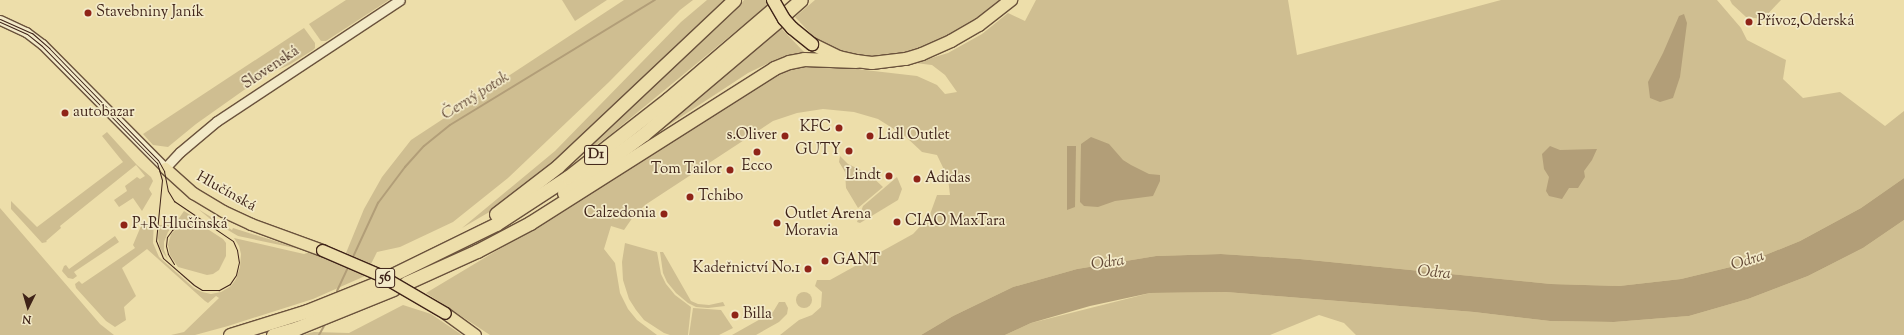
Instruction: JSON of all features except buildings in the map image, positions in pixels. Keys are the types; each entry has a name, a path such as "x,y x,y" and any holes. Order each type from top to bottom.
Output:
{"highway":[{"name":"D1","path":"732,2 558,166 504,208 462,236 426,253 395,274 496,224 568,177 662,104 780,7 801,0"},
{"path":"780,7 784,19 792,28 812,44 840,57 856,61 882,63 922,54 965,33 1011,0"},
{"name":"D1","path":"442,266 500,233 575,185 668,114 780,7"},
{"name":"D1","path":"406,283 477,251 530,223 774,68 789,62 804,59 856,61"},
{"path":"230,335 307,311 379,282"},
{"path":"273,335 297,328 392,289"}],"main road":[{"name":"Hlučínská","path":"165,168 193,192 223,211 251,224 322,250 380,276 445,313 476,335"}],"street":[{"name":"Slovenská","path":"165,168 180,152 217,121 400,0"},
{"name":"Hlučínská","path":"0,20 26,32 46,47 165,168"}],"shaded area":[{"path":"346,0 389,0 326,41 321,41 309,24"},
{"path":"562,0 607,0 575,21"},
{"path":"624,0 693,0 680,10 609,82 508,178 453,222 400,247 377,252 371,264 346,253 364,209 382,177 411,140"},
{"path":"707,0 727,0 574,146 503,204 462,228 555,151 681,22"},
{"path":"744,0 768,0 770,3 610,135 571,163 734,12"},
{"path":"815,0 1004,0 977,20 932,45 896,55 878,56 841,51 814,37 795,17"},
{"path":"1036,0 1288,0 1297,55 1501,0 1717,0 1741,28 1747,40 1786,60 1783,79 1803,98 1840,92 1885,126 1904,111 1904,178 1861,208 1800,241 1743,264 1681,279 1619,286 1551,284 1300,259 1221,254 1156,256 1077,269 1013,287 953,316 921,335 780,335 799,320 812,315 821,307 822,292 815,286 817,280 830,280 913,234 929,217 937,195 950,195 948,178 937,155 922,152 905,136 878,119 854,112 823,109 797,113 773,121 645,205 633,217 624,230 611,226 604,249 615,263 620,293 628,309 637,320 657,335 490,335 426,293 556,215 694,126 790,68 813,64 917,76 937,85 945,94 957,92 945,75 932,65 915,63 948,53 982,34 1008,13 1025,21"},
{"path":"1730,0 1781,0 1763,19 1746,17 1732,4"},
{"path":"304,28 315,43 315,48 313,50 289,65 268,74 244,90 196,124 168,147 153,145 143,134"},
{"path":"781,28 804,52 777,59 748,73 658,132"},
{"path":"107,132 137,165 151,177 153,181 149,189 152,194 142,211 133,198 119,207 114,200 127,191 125,186 137,177 140,179 145,176 136,165 60,226 61,228 46,241 47,242 42,243 11,209 11,201 37,227 123,162 102,136"},
{"path":"840,156 848,164 869,174 883,187 858,208 846,188 845,172 839,162"},
{"path":"897,177 902,189 898,200 860,223 857,222 863,206"},
{"path":"0,208 100,324 114,335 0,335"},
{"path":"198,209 232,230 233,228 304,250 238,236 219,226"},
{"path":"184,211 206,225 183,221 172,227 164,242 164,250 168,260 160,248 158,238 159,225 171,225 177,221"},
{"path":"154,220 153,243 159,257 194,288 202,292 211,294 221,292 231,286 236,279 240,267 241,254 239,246 234,238 304,254 310,252 365,276 313,299 228,326 195,335 171,335 184,332 219,298 216,296 208,303 205,301 147,249 122,268 136,296 124,307 126,320 115,327 106,321 76,288 75,284 79,281 82,284 135,248 133,245 141,226"},
{"path":"1904,220 1904,335 1356,335 1344,323 1319,315 1270,335 1005,335 1031,323 1150,293 1226,292 1474,312 1550,321 1614,322 1689,316 1748,299 1808,276 1863,248"},
{"path":"191,224 209,230 223,239 226,243 226,256 219,270 213,274 207,275 178,267 170,255 168,245 171,234 179,226"},
{"path":"115,236 119,242 74,272 77,276 73,279 68,278 62,271 64,266 66,265 69,269"},
{"path":"625,243 657,252 661,274 666,284 675,295 691,307 688,335 670,335 664,333 644,320 636,310 629,299 623,280 622,262"},
{"path":"660,252 663,252 691,301 698,304 709,305 723,302 725,306 708,308 696,307 688,303 676,293 667,282 663,273"},
{"path":"804,292 810,294 812,300 810,306 804,308 798,306 796,300 798,294"},
{"path":"779,302 785,302 788,308 787,314 779,322 756,335 732,335 773,312"},
{"path":"403,305 431,314 462,335 302,335 314,332 349,333"},
{"path":"693,308 721,310 733,328 719,335 689,335"}],"water":[{"path":"1684,14 1687,23 1680,77 1673,98 1660,102 1650,98 1648,82 1663,53 1679,16"},
{"path":"1091,137 1109,144 1123,160 1131,165 1149,174 1160,175 1160,181 1153,196 1115,201 1098,207 1084,206 1080,202 1081,144"},
{"path":"1067,146 1076,146 1075,207 1067,210"},
{"path":"1550,146 1560,150 1597,149 1592,160 1584,171 1585,177 1578,188 1569,188 1562,199 1549,196 1546,191 1549,177 1544,169 1542,154"},
{"name":"Odra","path":"1904,178 1904,220 1863,248 1808,276 1748,299 1689,316 1614,322 1550,321 1474,312 1226,292 1150,293 1090,306 1031,323 1005,335 921,335 953,316 1013,287 1077,269 1156,256 1221,254 1300,259 1551,284 1619,286 1681,279 1743,264 1800,241 1861,208"}],"waterway":[{"name":"Černý potok","path":"353,257 378,203 405,167 424,146 450,125 655,0"},
{"name":"Černý potok","path":"337,291 348,267"},
{"name":"Černý potok","path":"319,335 324,326"}],"tram line":[{"path":"0,19 32,33 49,48 158,160 164,171 168,191 174,201 233,241 237,250 239,262 236,275 230,284 219,290 202,290 194,285 163,258 156,241 162,180 157,163 42,46 27,34 0,22"},
{"path":"174,264 168,254 166,246 167,237 172,230 178,225 186,222 196,223 209,228"}],"place":[{"name":"Stavebniny Janík","path":"88,13"},
{"name":"Přívoz,Oderská","path":"1749,22"},
{"name":"autobazar","path":"65,113"},
{"name":"KFC","path":"839,128"},
{"name":"s.Oliver","path":"785,136"},
{"name":"Lidl Outlet","path":"870,136"},
{"name":"GUTY","path":"849,151"},
{"name":"Ecco","path":"757,152"},
{"name":"Tom Tailor","path":"730,170"},
{"name":"Lindt","path":"889,176"},
{"name":"Adidas","path":"917,179"},
{"name":"Tchibo","path":"690,197"},
{"name":"Calzedonia","path":"664,214"},
{"name":"CIAO MaxTara","path":"897,222"},
{"name":"Outlet Arena Moravia","path":"777,223"},
{"name":"P+R Hlučínská","path":"124,225"},
{"name":"GANT","path":"825,261"},
{"name":"Kadeřnictví No.1","path":"808,269"},
{"name":"Billa","path":"735,315"}]}
